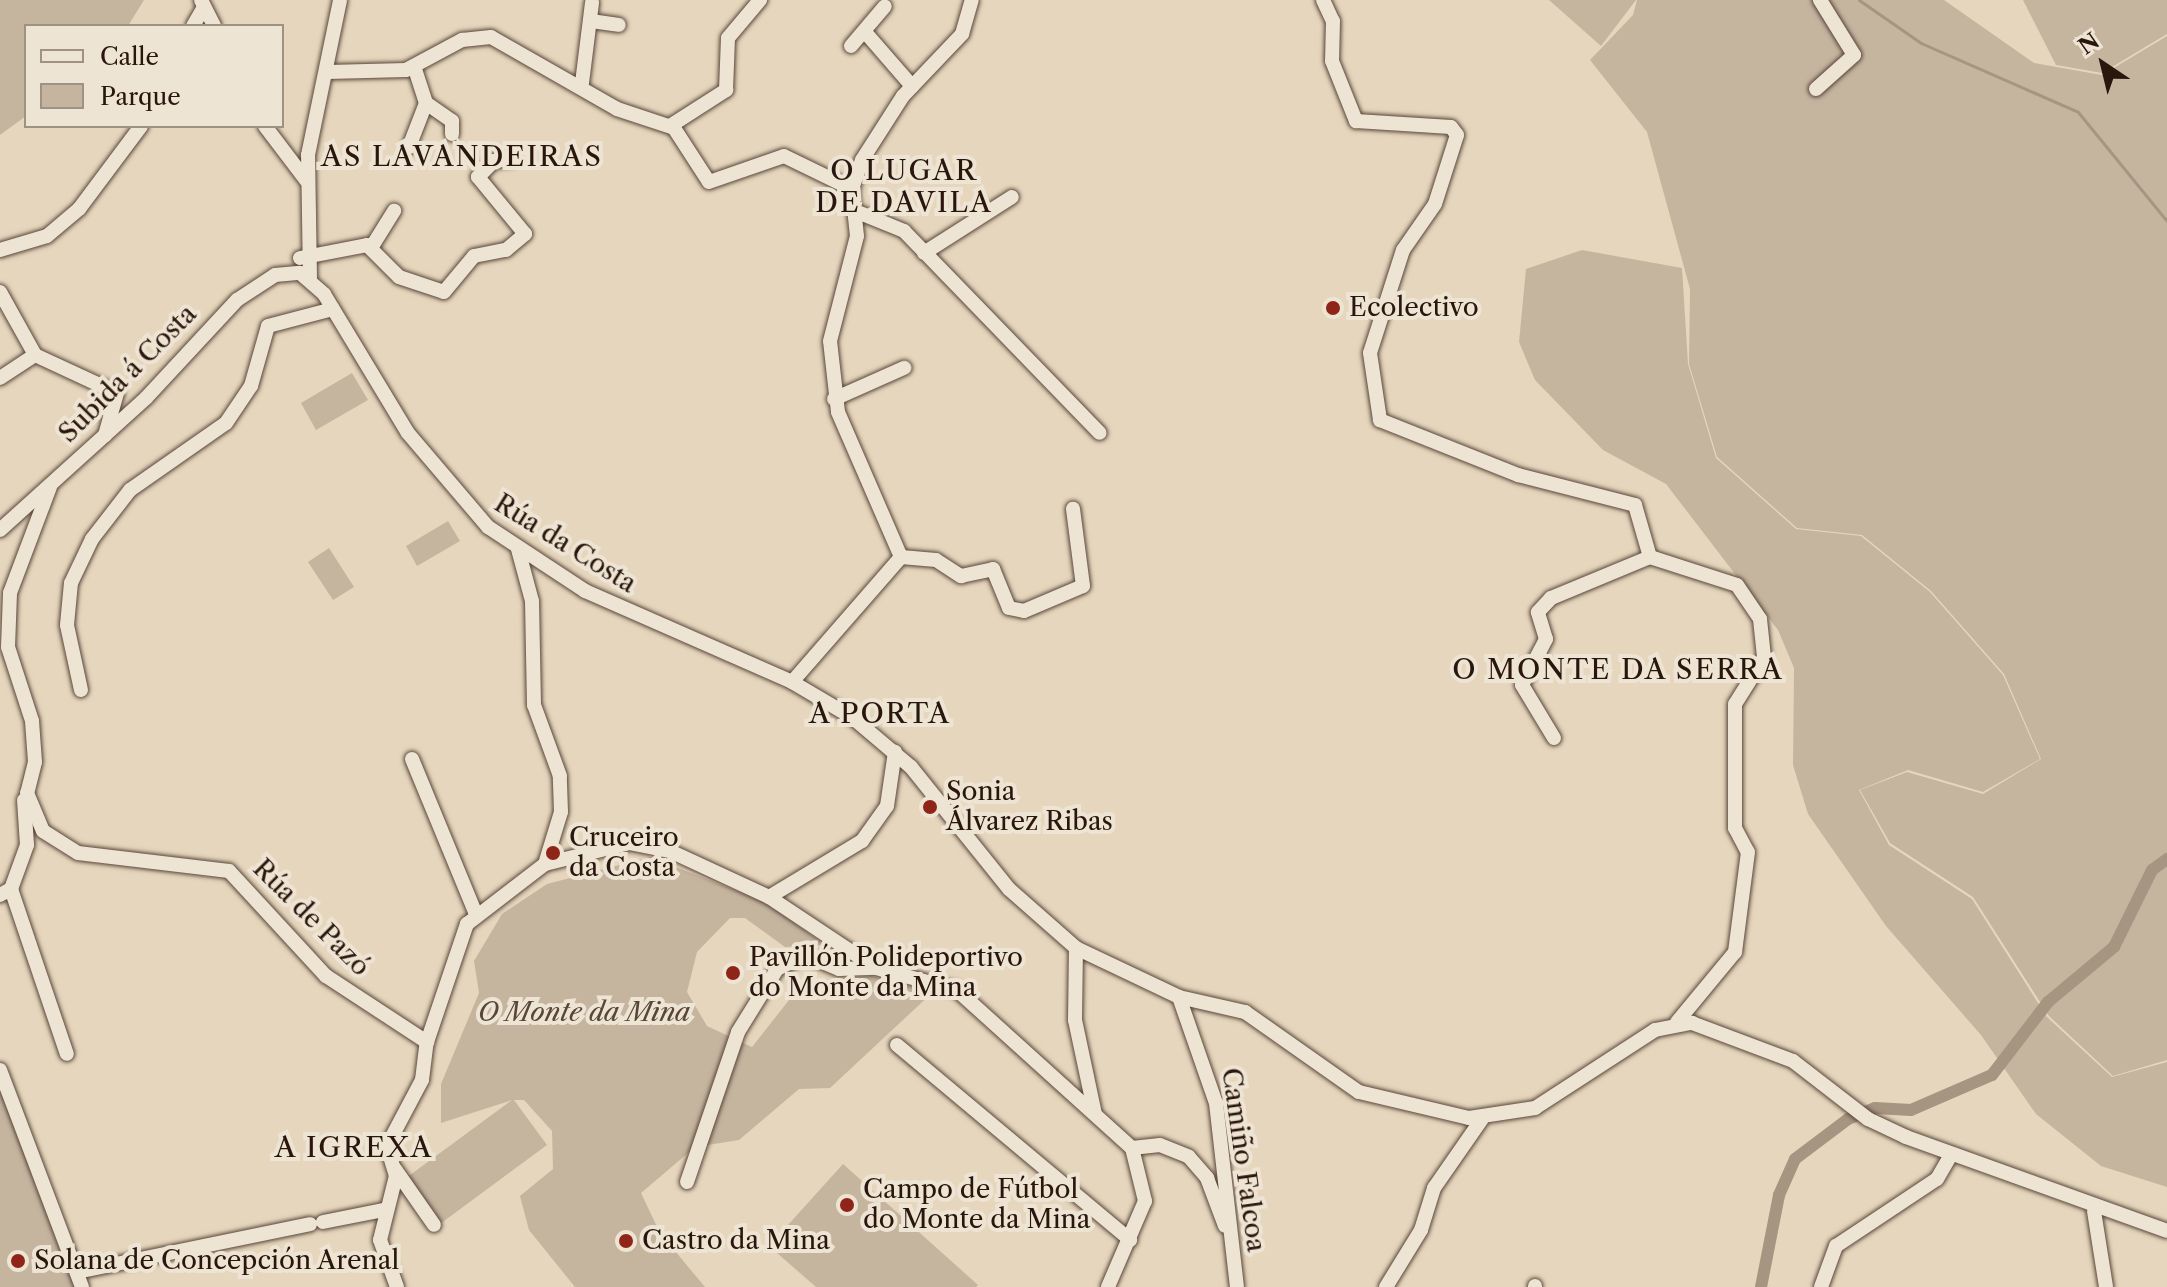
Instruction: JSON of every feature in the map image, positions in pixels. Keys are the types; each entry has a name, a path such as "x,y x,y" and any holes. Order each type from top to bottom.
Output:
{"street":[{"path":"304,262 306,180 340,0"},
{"path":"670,126 721,97 730,32 760,0"},
{"path":"901,557 834,399 830,341 860,213 852,189 877,132 912,86 962,34 972,0"},
{"path":"1323,0 1333,21 1332,61 1356,121 1451,127 1457,135 1435,204 1403,250 1370,353 1380,420 1518,475 1635,505 1650,557"},
{"path":"1816,89 1854,55 1820,0"},
{"path":"194,24 202,3"},
{"path":"202,3 213,24"},
{"path":"582,83 592,3"},
{"path":"851,46 885,6"},
{"path":"591,21 619,25"},
{"path":"865,32 912,86"},
{"path":"328,72 414,67 462,40 491,37 582,83 617,109 670,126 695,150 709,182 784,156 852,189"},
{"path":"414,67 426,103 452,121 452,134"},
{"path":"409,147 426,103"},
{"path":"0,250 47,236 79,209 140,128"},
{"path":"267,128 306,180"},
{"path":"371,248 399,277 444,292 474,256 506,250 525,234 478,177 494,161 512,159"},
{"path":"924,253 1012,197"},
{"path":"283,273 304,262 371,248 394,211"},
{"path":"860,213 896,225 1100,433"},
{"path":"283,273 304,262"},
{"name":"Rúa da Costa","path":"304,262 442,478 518,549 680,639 792,682 895,752 1009,889 1076,948 1179,997 1245,1012 1359,1092 1482,1119"},
{"name":"Subida á Costa","path":"0,530 105,435 219,316 283,273"},
{"path":"0,292 35,355 114,389 105,435"},
{"path":"81,690 67,615 71,583 92,539 130,490 226,423 251,386 268,326 333,309"},
{"path":"0,378 35,355"},
{"path":"834,399 904,368"},
{"path":"52,483 10,593 12,678 32,721 35,762 21,807 27,845 6,892 67,1054"},
{"path":"901,557 936,560 961,576 993,569 1009,608 1024,611 1083,586 1073,509"},
{"path":"518,549 532,601 534,705 564,793 545,864"},
{"path":"792,682 901,557"},
{"path":"1386,1287 1421,1230 1434,1188 1482,1119 1547,1102 1677,1022 1735,952 1748,852 1735,828 1735,704 1764,658 1760,619 1737,585 1650,557 1551,598 1538,612 1546,639 1522,685 1554,738"},
{"path":"769,897 862,841 887,806 895,752"},
{"path":"412,759 476,914"},
{"name":"Rúa de Pazó","path":"27,793 43,831 67,848 200,863 238,876 326,976 427,1042"},
{"path":"434,1225 395,1169 387,1146 422,1080 427,1042 476,914 545,864 641,844 769,897 876,968"},
{"path":"1076,948 1071,969 1080,1064 1076,1101"},
{"path":"687,1182 738,1032 777,969 806,955 839,969 876,968 957,990 1076,1101 1132,1148 1145,1201 1108,1287"},
{"name":"Camiño Falcoa","path":"1179,997 1216,1103 1237,1287"},
{"path":"1677,1022 1793,1061 1868,1119 1951,1155 2094,1211 2167,1231"},
{"path":"897,1045 1130,1240"},
{"path":"0,1070 82,1287"},
{"path":"1052,1079 1079,1082"},
{"path":"1079,1082 1095,1114"},
{"path":"1132,1148 1160,1145 1200,1166 1233,1249"},
{"path":"1821,1287 1836,1246 1937,1179 1951,1155"},
{"path":"395,1169 383,1210 380,1240 397,1287"},
{"path":"77,1272 383,1210"},
{"path":"2094,1211 2106,1287"}],"green space":[{"path":"0,0 144,0 129,24 24,24 24,117 0,135"},
{"path":"1549,0 1636,0 1601,46"},
{"path":"1637,0 1944,0 2034,63 2102,75 2167,36 2167,1060 2113,1076 2049,1016 1973,897 1890,843 1860,790 1907,772 1983,794 2041,759 2004,674 1931,591 1862,535 1797,528 1717,457 1689,364 1690,289 1647,132 1590,60 1633,15"},
{"path":"2023,0 2167,0 2167,34 2102,73 2056,65"},
{"path":"1582,250 1682,268 1688,364 1716,458 1796,529 1861,536 1930,592 2003,675 2040,759 1983,792 1908,770 1859,790 1889,845 1972,899 2047,1017 2112,1077 2167,1062 2167,1187 2101,1166 2036,1114 1981,1035 1886,926 1808,814 1793,765 1794,668 1778,630 1666,484 1603,450 1535,380 1519,342 1526,269"},
{"path":"352,373 368,400 316,430 301,403"},
{"path":"448,521 460,541 417,566 406,546"},
{"path":"329,548 354,587 333,600 308,562"},
{"name":"O Monte da Mina","path":"650,857 765,902 825,945 785,947 745,918 730,918 697,952 687,992 707,1026 752,1047 804,981 871,976 933,992 830,1088 799,1089 739,1140 695,1147 641,1193 660,1233 705,1287 575,1287 529,1230 520,1196 553,1169 552,1131 524,1100 514,1100 547,1145 440,1224 406,1178 512,1100 441,1123 441,1084 479,993 474,961 502,914 547,884"},
{"path":"0,1082 78,1287 0,1287"},
{"name":"Campo de Fútbol do Monte da Mina","path":"843,1164 978,1285 816,1287 769,1246"}],"waterway":[{"path":"1859,0 1921,43 2078,112 2167,221"},
{"path":"1761,1287 1779,1195 1795,1159 1848,1119 1875,1108 1911,1110 1992,1075 2048,1002 2114,947 2152,870 2167,859"}],"place":[{"name":"Ecolectivo","path":"1333,308"},
{"name":"Sonia Álvarez Ribas","path":"930,807"},
{"name":"Cruceiro da Costa","path":"553,853"},
{"name":"Pavillón Polideportivo do Monte da Mina","path":"733,973"},
{"name":"Campo de Fútbol do Monte da Mina","path":"847,1205"},
{"name":"Castro da Mina","path":"626,1241"},
{"name":"Solana de Concepción Arenal","path":"18,1261"}],"district":[{"name":"AS LAVANDEIRAS","path":"462,156"},
{"name":"O LUGAR DE DAVILA","path":"904,186"},
{"name":"O MONTE DA SERRA","path":"1618,669"},
{"name":"A PORTA","path":"880,713"},
{"name":"A IGREXA","path":"354,1147"}]}
